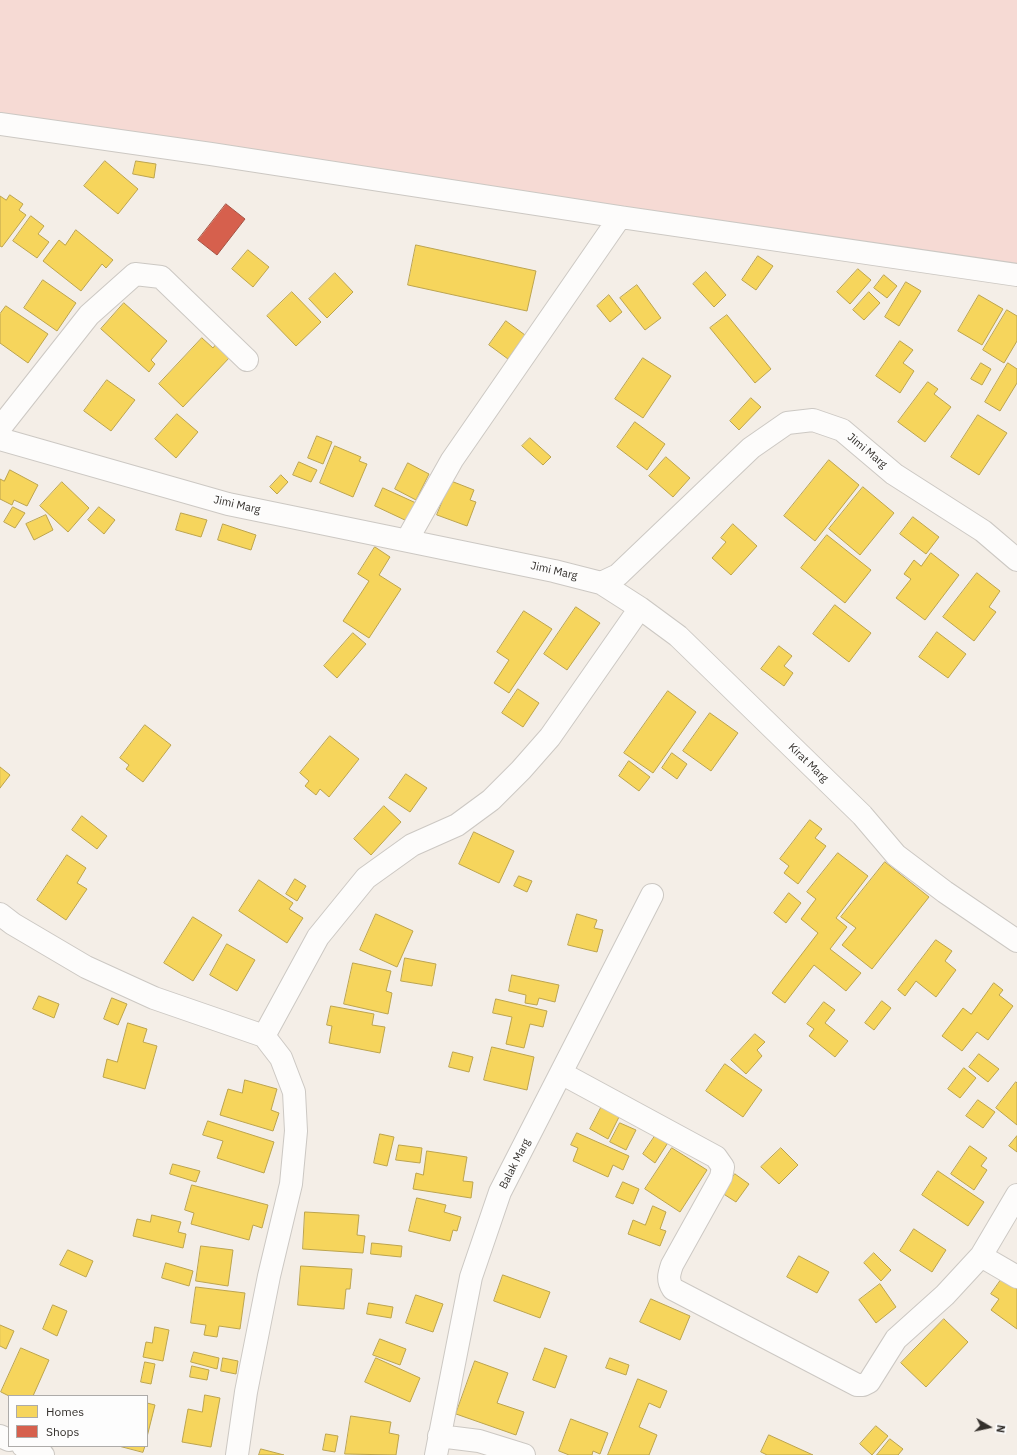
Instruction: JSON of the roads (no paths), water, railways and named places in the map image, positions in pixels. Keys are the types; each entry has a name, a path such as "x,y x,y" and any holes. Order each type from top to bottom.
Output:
{"street":[{"path":"0,124 211,154 620,217 1017,275"},
{"path":"408,540 452,460 620,217"},
{"path":"0,428 89,315 135,274 161,277 247,360"},
{"name":"Jimi Marg","path":"0,439 228,504 408,540 554,571 601,583 618,575 751,448 787,423 813,420 842,430 894,474 983,531 1017,560"},
{"name":"Kirat Marg","path":"601,583 640,608 678,636 862,815 896,855 945,892 1017,941"},
{"path":"264,1036 318,937 366,878 412,845 457,825 491,800 521,770 550,737 640,608"},
{"name":"Balak Marg","path":"437,1446 471,1277 500,1192 652,895"},
{"path":"0,914 13,924 86,967 154,998 264,1036 281,1058 294,1092 296,1131 291,1184 269,1276 247,1384 237,1455"},
{"path":"561,1073 716,1157 724,1167 721,1177 672,1264 669,1284 673,1289 857,1385 863,1385 869,1382 896,1339 944,1295 981,1256 1017,1195"},
{"path":"981,1256 1017,1277"},
{"path":"437,1446 479,1442 524,1455"},
{"path":"25,1447 42,1455"}]}
